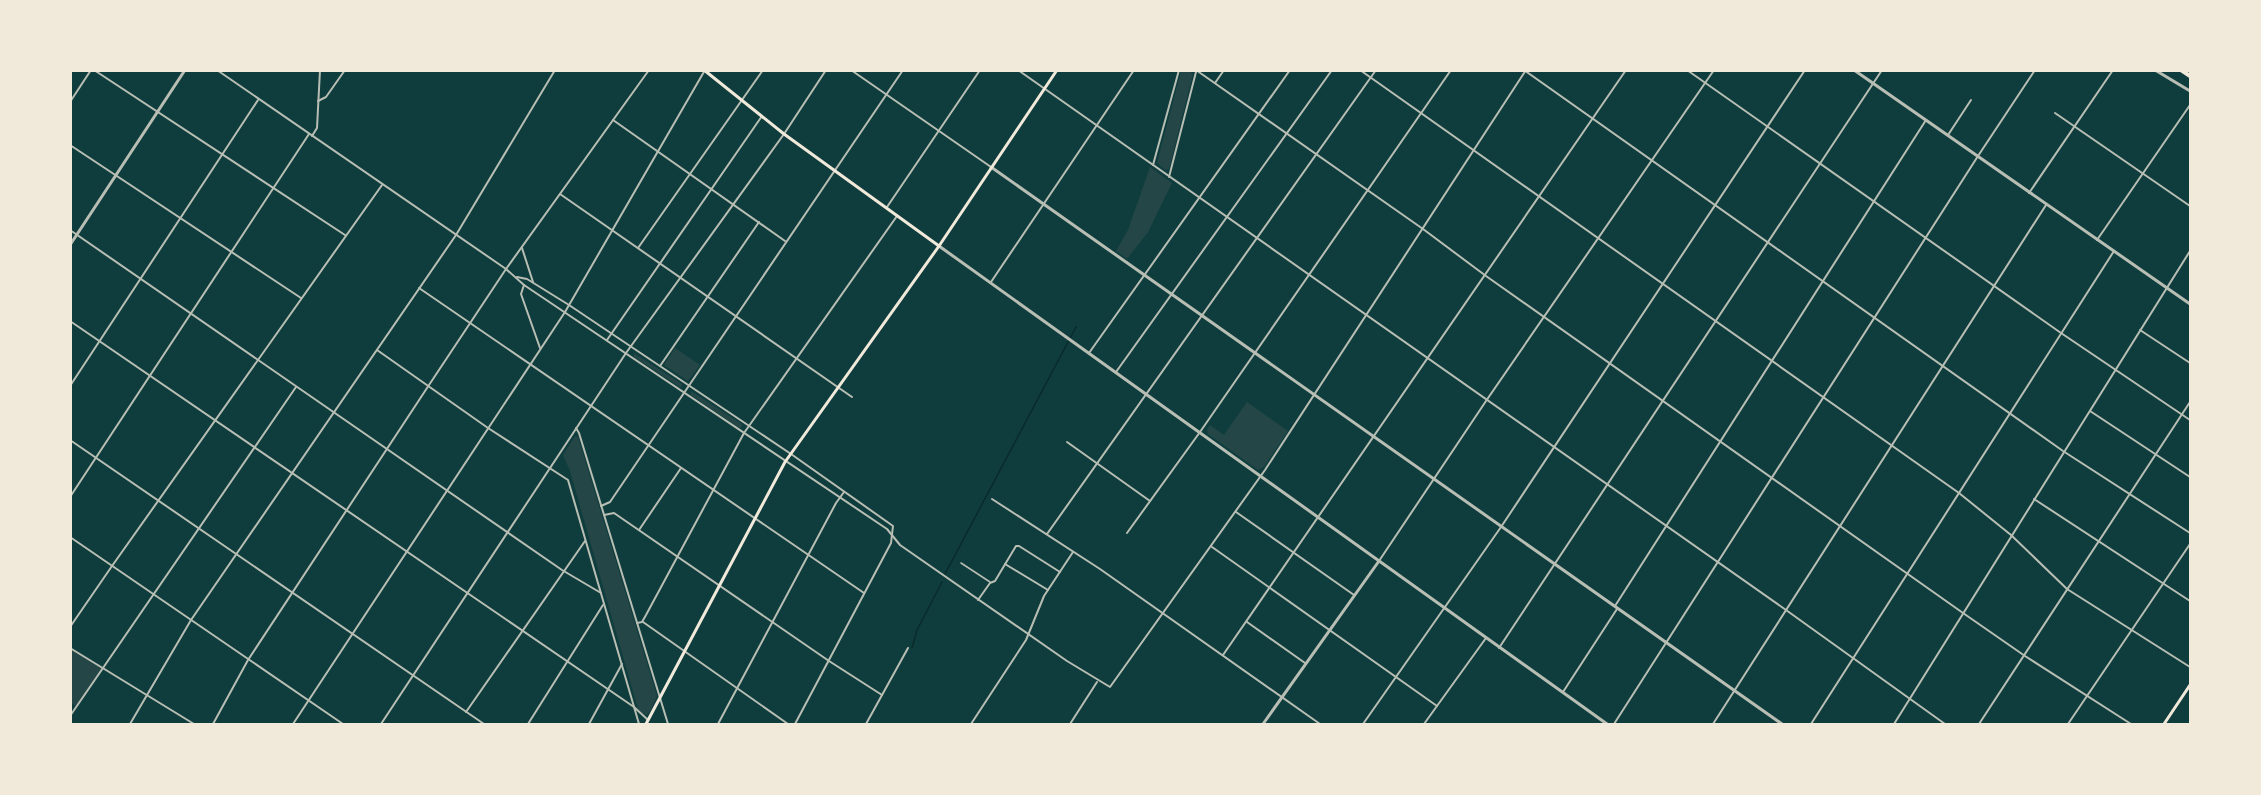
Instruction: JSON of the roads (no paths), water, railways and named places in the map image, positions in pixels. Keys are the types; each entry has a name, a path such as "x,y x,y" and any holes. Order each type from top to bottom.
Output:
{"main road":[{"path":"647,723 785,462 939,246 1057,70"},
{"path":"2181,70 2190,76"},
{"path":"705,71 784,134 939,246"},
{"path":"2164,724 2190,685"}],"street":[{"path":"70,102 92,70 346,236"},
{"path":"70,245 185,70"},
{"path":"217,70 456,234 525,285 887,530 893,538 978,600 1097,682 1110,687 1236,512 1525,71 2063,451 2190,533"},
{"path":"312,136 317,128 320,70"},
{"path":"318,101 326,97 345,70"},
{"path":"130,724 191,620 456,234 555,70"},
{"path":"213,724 248,660 291,593 506,269 650,70"},
{"path":"638,249 763,70"},
{"path":"381,724 630,346 784,134 826,70"},
{"path":"851,70 1782,724"},
{"path":"601,506 610,502 903,70"},
{"path":"887,208 980,70"},
{"path":"1018,70 1945,724"},
{"path":"991,282 1134,70"},
{"path":"1153,165 1179,70"},
{"path":"1215,83 1224,70"},
{"path":"1089,352 1290,70"},
{"path":"1116,372 1332,70"},
{"path":"1360,70 1959,493 2011,535 2067,589 2190,667"},
{"path":"1047,534 1376,70"},
{"path":"1127,533 1255,354 1450,70"},
{"path":"1223,655 1295,554 1626,70"},
{"path":"1688,70 1993,286 2190,420"},
{"path":"1263,724 1379,561 1714,70"},
{"path":"1363,724 1501,527 1805,70"},
{"path":"1854,70 2190,304"},
{"path":"1499,648 1882,70"},
{"path":"1614,724 1977,156 2035,70"},
{"path":"2029,193 2113,70"},
{"path":"2155,70 2190,91"},
{"path":"293,724 565,312 705,71"},
{"path":"1169,177 1196,71 1423,229 1963,613 2131,724"},
{"path":"70,386 258,100"},
{"path":"1948,135 1971,100"},
{"path":"2097,240 2190,105"},
{"path":"2055,112 2190,206"},
{"path":"607,340 762,116"},
{"path":"614,120 786,242"},
{"path":"1563,693 1666,526 1926,120"},
{"path":"70,498 309,134"},
{"path":"70,145 301,298"},
{"path":"70,627 382,185"},
{"path":"560,194 852,397"},
{"path":"1713,724 2046,205"},
{"path":"642,622 744,433 897,216"},
{"path":"660,366 759,222"},
{"path":"70,230 562,570 601,593"},
{"path":"939,246 1607,724"},
{"path":"522,247 533,282"},
{"path":"1894,724 2190,250"},
{"path":"1811,724 2114,251"},
{"path":"517,277 526,278 569,305 791,454 893,526 893,538 795,724"},
{"path":"525,285 521,294 540,348"},
{"path":"419,288 864,593"},
{"path":"70,321 521,632 634,707 647,723"},
{"path":"2140,330 2190,363"},
{"path":"377,350 567,480 639,724"},
{"path":"70,716 296,387"},
{"path":"1979,724 2190,402"},
{"path":"2090,411 2190,477"},
{"path":"576,428 668,724"},
{"path":"70,440 484,724"},
{"path":"1067,442 1150,501"},
{"path":"639,530 681,468"},
{"path":"718,724 844,492"},
{"path":"992,499 1047,534 1320,724"},
{"path":"2034,499 2190,601"},
{"path":"1236,512 1354,595"},
{"path":"603,514 614,513 828,661 882,694"},
{"path":"70,537 343,724"},
{"path":"466,712 562,570 585,541"},
{"path":"2068,724 2190,544"},
{"path":"978,600 990,583 995,581 1016,546 1060,572"},
{"path":"1212,547 1437,706"},
{"path":"971,724 1029,634 1048,590 1073,552"},
{"path":"1005,564 1048,590"},
{"path":"528,724 604,604"},
{"path":"637,623 642,622 736,690 788,724"},
{"path":"1247,622 1305,663"},
{"path":"1424,724 1486,638"},
{"path":"70,648 194,724"},
{"path":"866,724 908,648"},
{"path":"589,724 622,664"},
{"path":"1070,724 1097,682"}],"lane":[{"path":"961,563 990,583"}],"waterway":[{"path":"945,574 1076,327"},
{"path":"912,648 917,630 942,582"}]}
